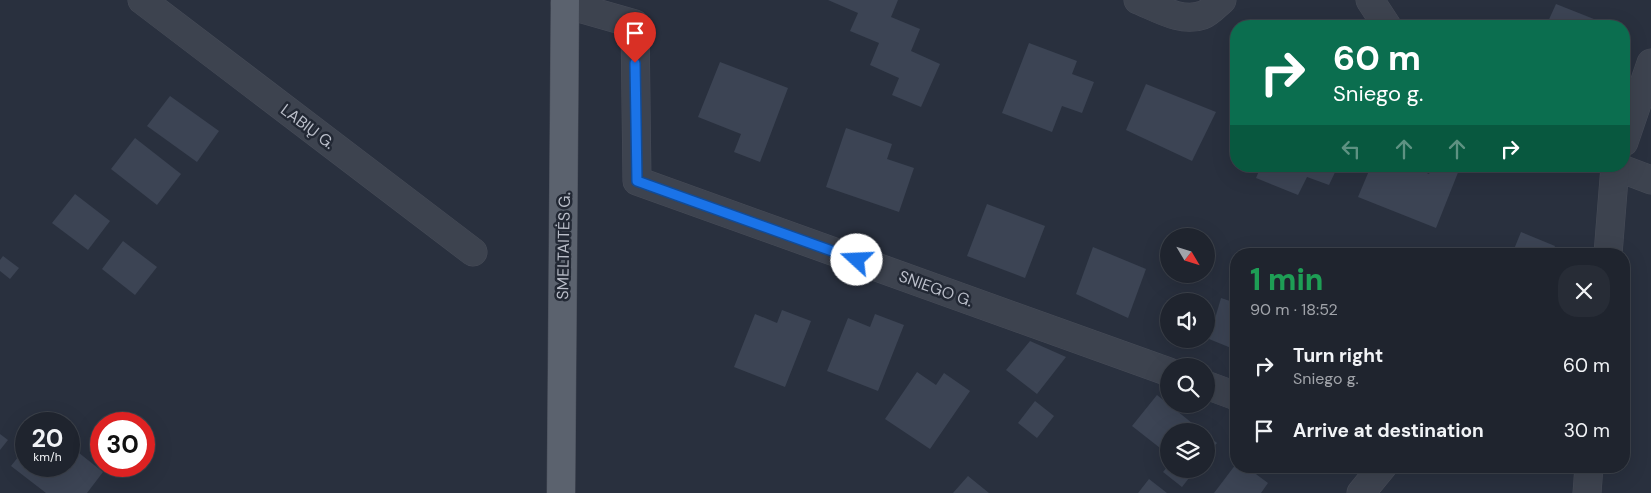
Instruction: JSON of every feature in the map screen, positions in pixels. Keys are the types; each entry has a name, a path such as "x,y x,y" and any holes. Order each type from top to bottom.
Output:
{"main road":[{"name":"SMELTAITĖS G.","path":"561,493 565,2"}],"street":[{"name":"LABIŲ G.","path":"142,0 473,252"},
{"path":"1138,0 1188,18 1204,15 1222,0"},
{"path":"1370,0 1384,20"},
{"name":"SNIEGO G.","path":"565,2 635,24 637,181 1160,369"},
{"path":"1630,124 1651,63"},
{"path":"1608,248 1615,172"},
{"path":"1630,172 1651,180"},
{"path":"1215,389 1230,394"},
{"path":"1361,493 1377,473"},
{"path":"1587,493 1589,473"}],"building":[{"path":"828,0 898,0 891,17 920,29 911,51 940,64 921,107 892,95 899,78 870,65 879,43 850,31 858,13"},
{"path":"1556,4 1596,20 1549,20"},
{"path":"1029,43 1077,61 1072,74 1094,82 1082,113 1062,106 1052,132 1002,113"},
{"path":"720,62 788,88 760,162 734,152 741,134 698,117"},
{"path":"1146,84 1216,112 1192,161 1126,130"},
{"path":"170,96 219,131 197,162 147,126"},
{"path":"846,128 892,144 887,159 914,168 899,212 826,187"},
{"path":"135,138 181,174 157,205 111,169"},
{"path":"1258,172 1335,172 1329,185 1307,177 1298,195 1256,178"},
{"path":"1368,172 1424,172 1429,174 1430,172 1458,172 1436,228 1358,197"},
{"path":"75,194 110,221 88,250 52,223"},
{"path":"987,204 1045,226 1025,278 967,256"},
{"path":"1521,232 1555,246 1554,248 1514,248"},
{"path":"123,241 157,267 135,295 102,269"},
{"path":"1093,247 1146,269 1128,318 1076,294"},
{"path":"3,256 19,268 10,279 0,271 0,260"},
{"path":"1221,298 1230,301 1230,348 1215,341 1215,318"},
{"path":"782,310 811,321 785,387 734,367 755,314 777,323"},
{"path":"875,314 904,325 878,391 827,371 848,318 870,327"},
{"path":"1030,341 1066,357 1037,394 1006,370"},
{"path":"917,372 936,385 944,373 970,391 930,449 885,419"},
{"path":"1157,395 1160,397 1160,413 1180,413 1192,423 1160,423 1160,448 1132,426"},
{"path":"1035,401 1054,416 1037,438 1018,423"},
{"path":"0,434 8,440 0,450"},
{"path":"80,454 90,462 90,477 99,477 87,493 46,493 25,477 80,477"},
{"path":"15,461 15,469 11,466"},
{"path":"1230,472 1254,473 1268,483 1261,493 1214,493"},
{"path":"968,476 989,493 953,493"},
{"path":"1171,478 1189,478 1182,487"},
{"path":"1149,479 1167,493 1138,493"}],"route":[{"path":"635,63 637,181 857,260"}]}
